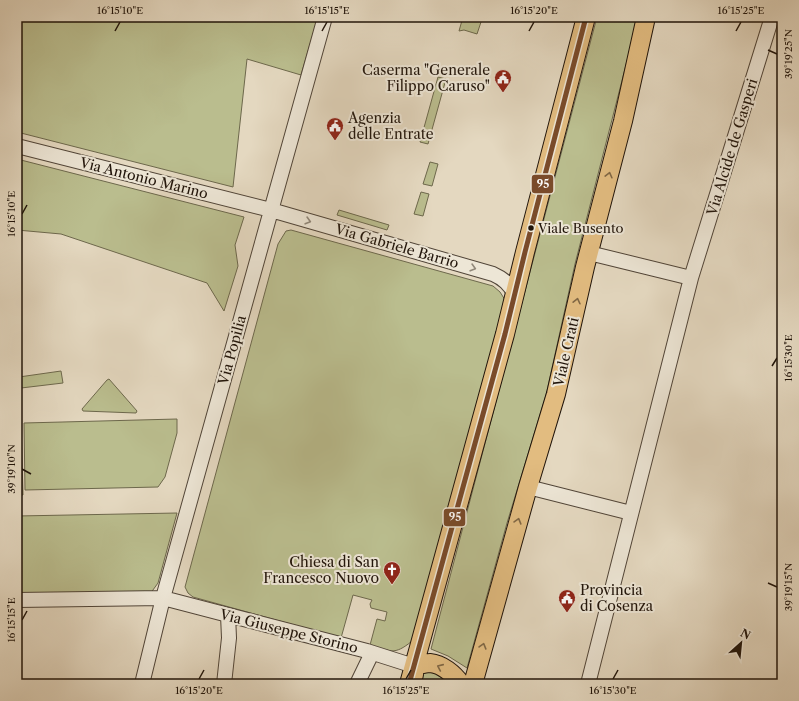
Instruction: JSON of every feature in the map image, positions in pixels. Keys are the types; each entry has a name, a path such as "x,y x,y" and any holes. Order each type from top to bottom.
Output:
{"main road":[{"path":"409,684 505,334 586,17"},
{"name":"Viale Crati","path":"473,684 528,487 556,394 589,253 623,121 646,17"},
{"path":"414,666 430,663 443,668 456,677 461,684"},
{"path":"414,666 414,684"}],"street":[{"name":"Via Popilia","path":"142,684 163,598 325,17"},
{"name":"Via Alcide de Gasperi","path":"588,684 691,278 772,17"},
{"name":"Via Antonio Marino","path":"17,146 271,210"},
{"name":"Via Gabriele Barrio","path":"271,210 493,274 505,279 515,294"},
{"path":"589,253 662,266 691,278"},
{"path":"528,487 631,513"},
{"name":"Via Giuseppe Storino","path":"17,600 163,598 372,653 414,666"},
{"path":"224,684 229,638 228,615"},
{"path":"357,684 372,653"}],"green space":[{"path":"17,17 318,17 301,75 247,59 233,187 17,132"},
{"path":"463,17 494,17 493,21 482,19 477,34 464,30 459,31"},
{"path":"597,17 633,17 637,22 575,264 546,395 507,523 467,668 448,656 431,649"},
{"path":"438,77 446,79 428,144 420,142"},
{"path":"17,159 244,217 235,245 238,266 224,311 207,283 61,234 17,230"},
{"path":"430,162 438,164 432,186 423,184"},
{"path":"421,192 429,194 423,216 414,214"},
{"path":"339,210 389,225 387,230 337,215"},
{"path":"291,230 493,286 500,292 507,303 412,641 401,649 392,651 370,645 377,619 385,621 387,612 371,608 370,604 372,600 353,595 341,638 193,597 188,593 185,587 278,244 286,231"},
{"path":"61,371 63,383 21,388 19,377"},
{"path":"109,379 137,411 136,413 83,411 82,409"},
{"path":"177,419 177,433 165,477 158,487 25,490 24,423"},
{"path":"17,424 21,424 23,495 17,495"},
{"path":"177,513 158,583 150,594 17,595 17,516"},
{"path":"426,672 435,673 449,684 420,684 423,674"}],"transit line":[{"name":"95","path":"409,684 505,334 586,17"}],"place":[{"name":"Caserma \"Generale Filippo Caruso\"","path":"503,93"},
{"name":"Agenzia delle Entrate","path":"335,141"},
{"name":"Viale Busento","path":"531,228"},
{"name":"Chiesa di San Francesco Nuovo","path":"392,585"},
{"name":"Provincia di Cosenza","path":"567,613"}]}
